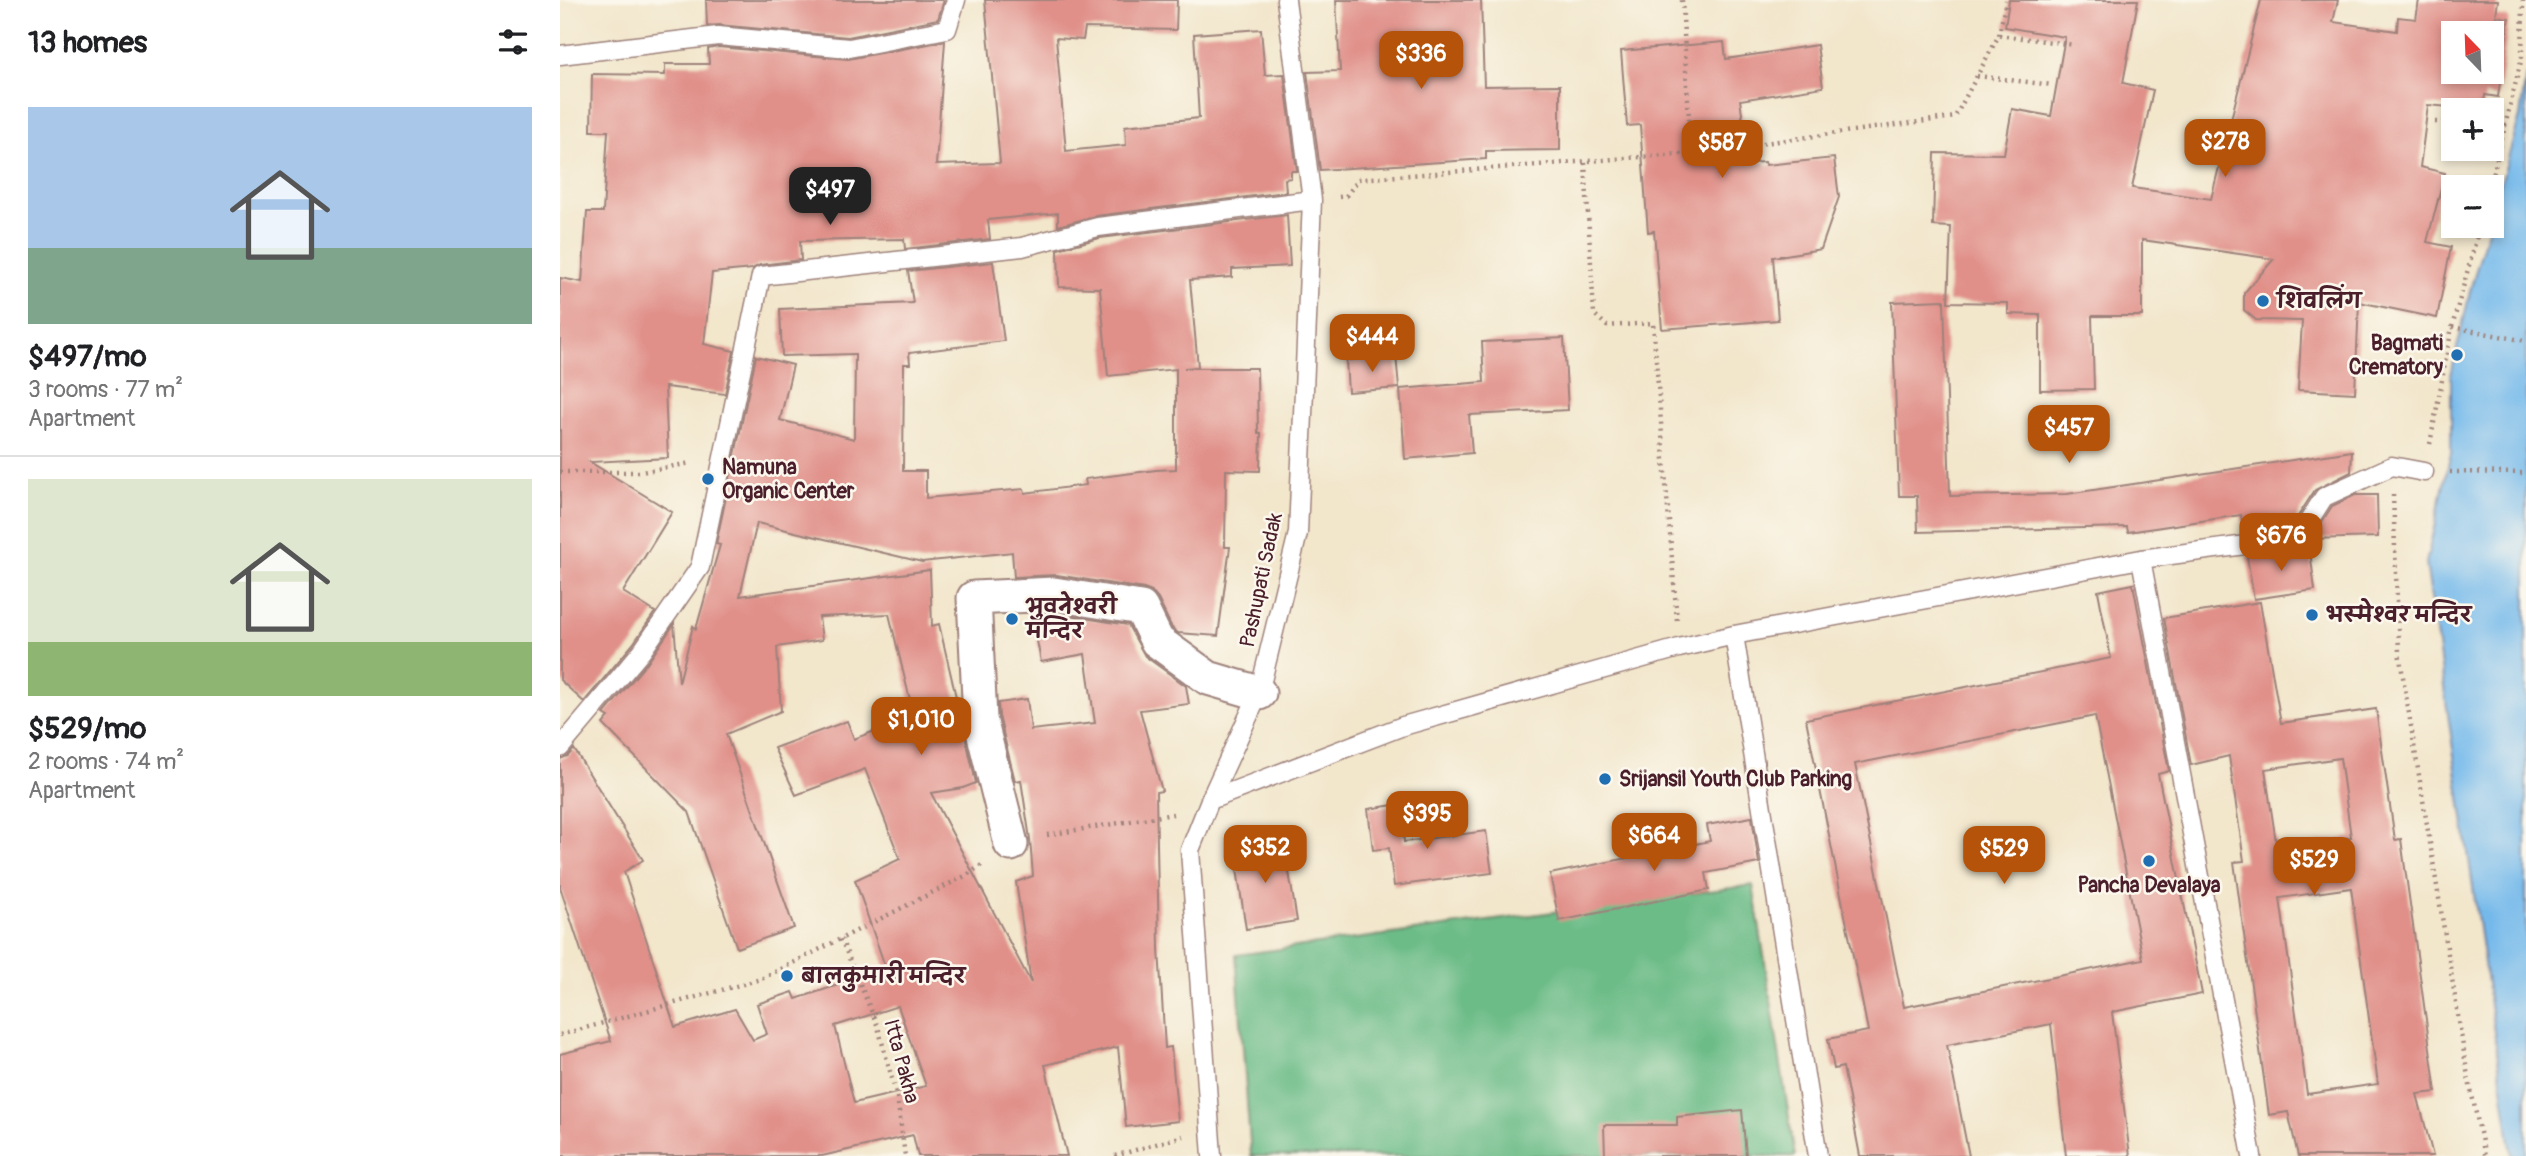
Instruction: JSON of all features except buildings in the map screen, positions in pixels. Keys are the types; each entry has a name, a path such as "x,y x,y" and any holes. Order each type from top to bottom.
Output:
{"street":[{"path":"1011,844 980,719 974,598 1054,594 1141,608 1157,641 1208,678 1259,693"}],"lane":[{"path":"560,55 718,36 849,48 947,29 956,0"},
{"name":"Pashupati Sadak","path":"1212,1156 1190,850 1259,693 1298,533 1312,200 1286,0"},
{"path":"560,748 642,651 700,567 761,276 1022,247 1098,227 1312,200"},
{"path":"1210,800 1404,726 1679,648 1734,635 2141,559 2298,538 2324,497 2392,466 2424,472"},
{"path":"2141,559 2252,1156"},
{"path":"1734,635 1818,1156"}],"path":[{"path":"1682,0 1691,153"},
{"path":"1312,200 1346,196 1359,179 1691,153 1955,117 1999,35 2006,0"},
{"path":"2493,175 2522,57 2523,0"},
{"path":"1999,35 2075,46"},
{"path":"1977,76 2052,85"},
{"path":"2435,122 2441,122"},
{"path":"1585,163 1594,314 1607,326 1653,323 1679,648"},
{"path":"2477,238 2452,327 2424,472 2526,473"},
{"path":"2452,327 2526,341"},
{"path":"560,472 641,472 722,457"},
{"path":"2392,466 2399,652 2467,1071 2486,1156"},
{"path":"560,1035 761,979 967,875 1011,844 1056,833 1176,814 1210,800"},
{"name":"Itta Pakha","path":"841,939 878,1027 897,1097 905,1156"},
{"path":"1115,1156 1210,1126"}],"green space":[{"path":"1753,885 1795,1156 1251,1156 1236,955"}],"water":[{"path":"2526,75 2526,1156 2512,1156 2426,563 2451,453 2451,375 2485,238 2504,238 2503,175 2520,116"}],"place":[{"name":"शिवलिंग","path":"2263,301"},
{"name":"Bagmati Crematory","path":"2457,355"},
{"name":"Namuna Organic Center","path":"708,479"},
{"name":"भस्मेश्वर मन्दिर","path":"2312,615"},
{"name":"भुवनेश्वरी मन्दिर","path":"1012,619"},
{"name":"Srijansil Youth Club Parking","path":"1605,779"},
{"name":"Pancha Devalaya","path":"2149,861"},
{"name":"बालकुमारी मन्दिर","path":"787,976"}]}
